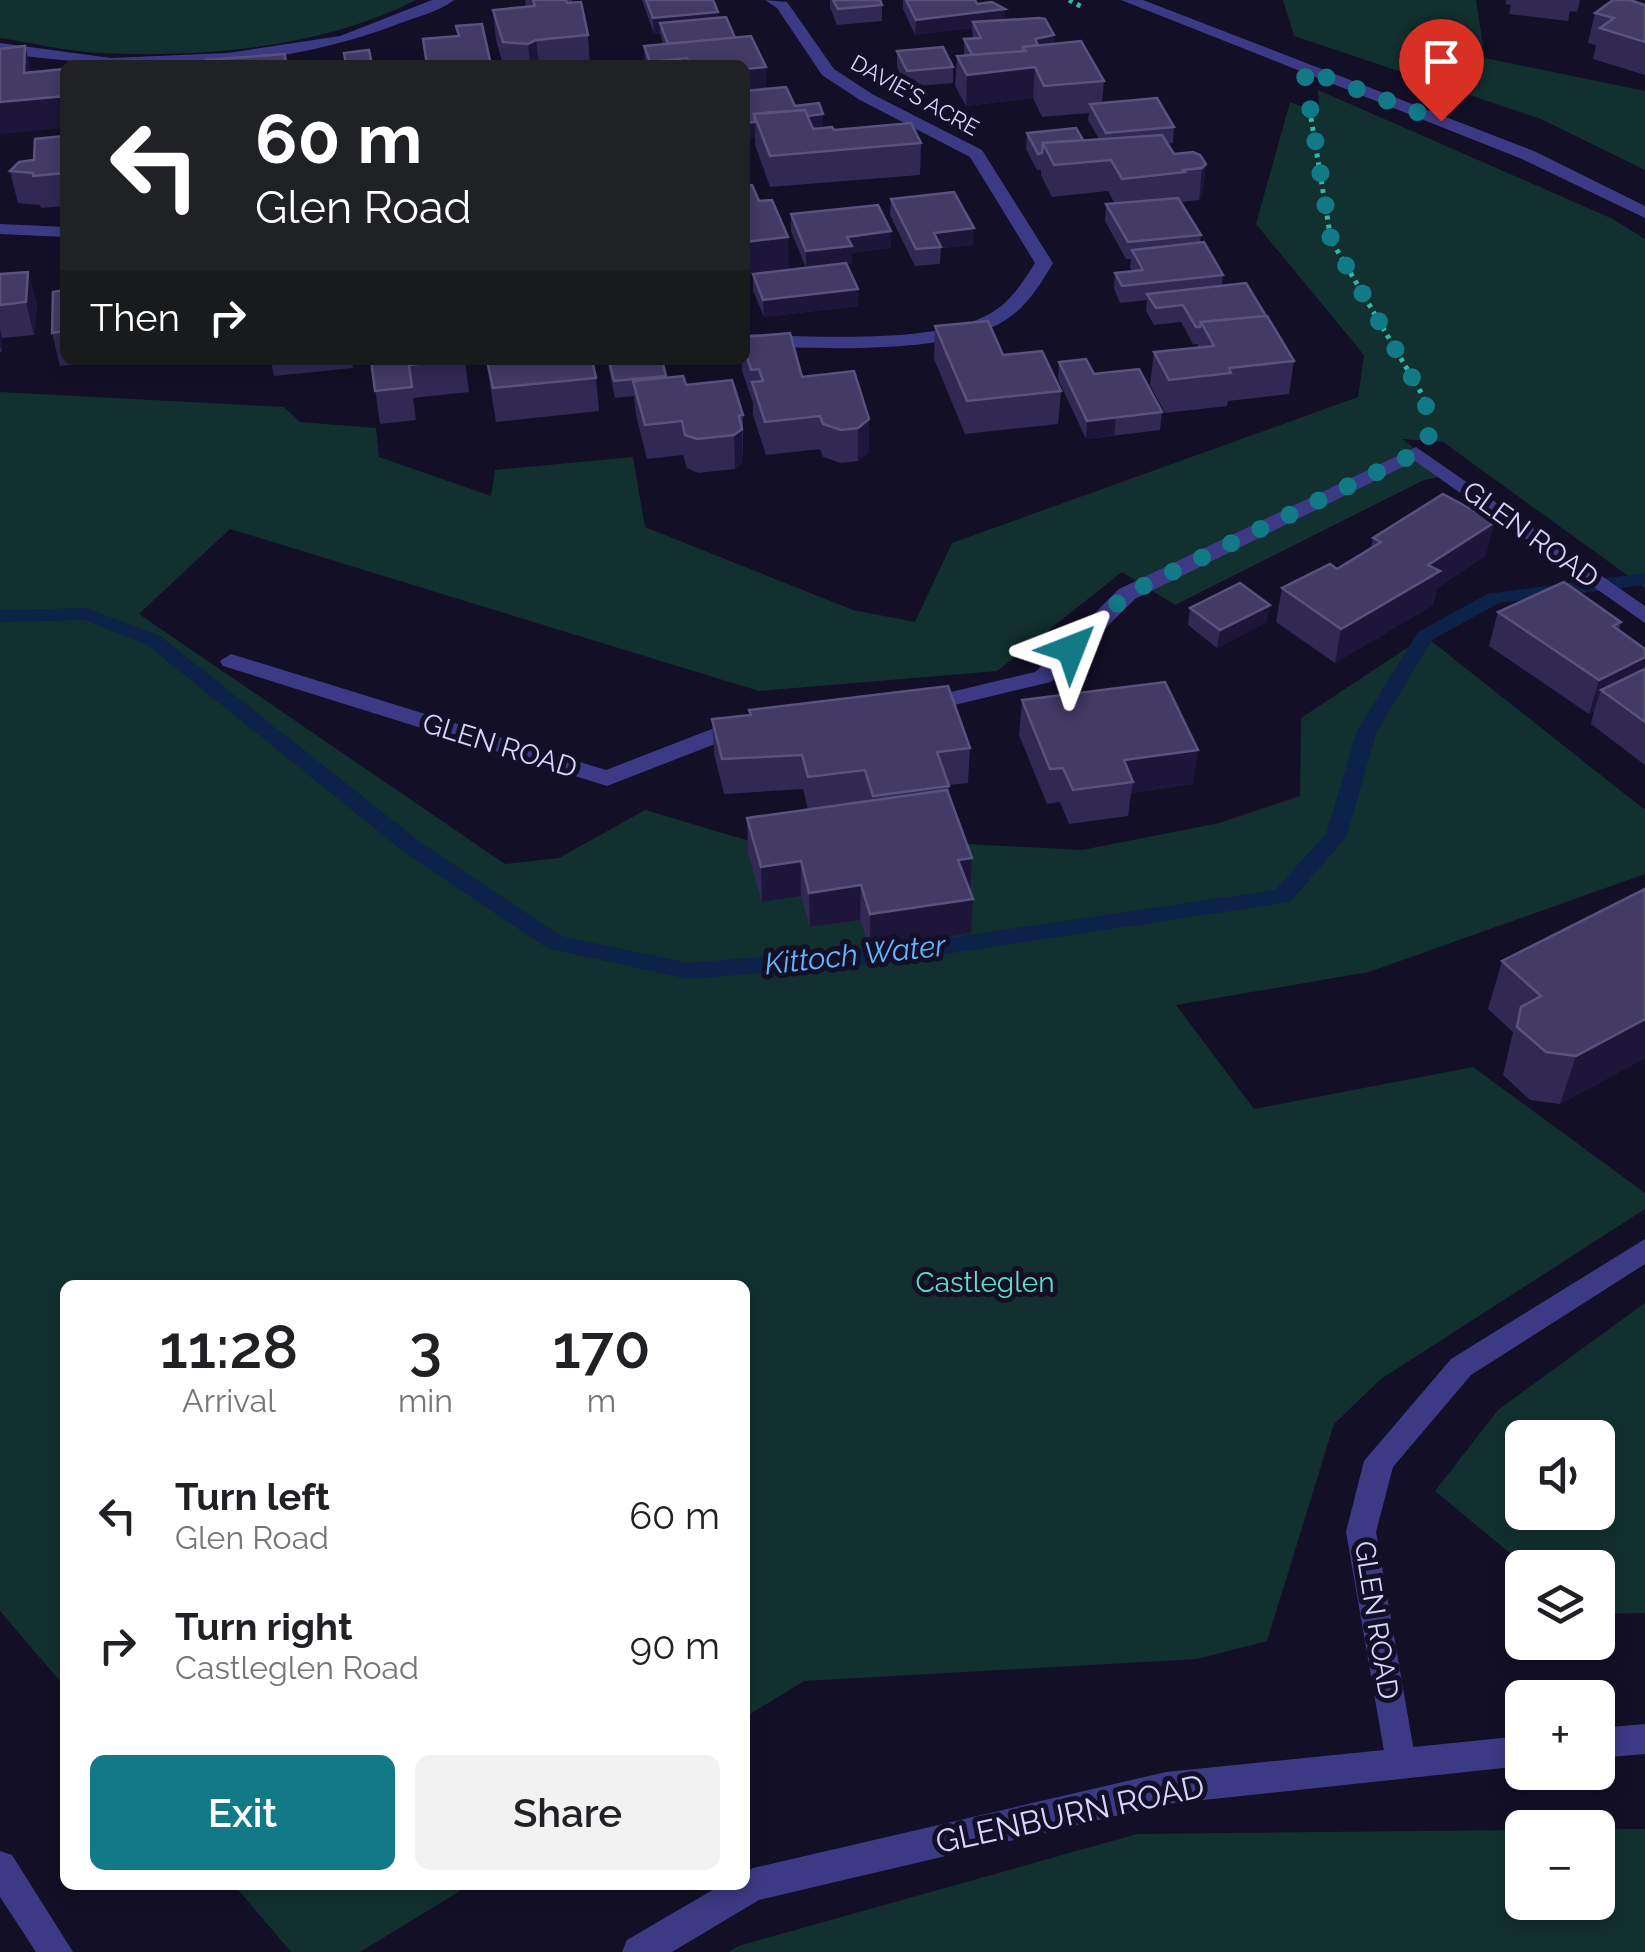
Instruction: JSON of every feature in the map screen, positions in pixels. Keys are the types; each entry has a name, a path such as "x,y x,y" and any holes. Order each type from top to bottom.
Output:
{"street":[{"path":"182,60 228,58 343,40 446,0"},
{"name":"DAVIE'S ACRE","path":"750,340 818,342 952,332 991,322 1024,296 1044,263 976,154 866,97 828,72 782,5 773,0"},
{"path":"1129,0 1528,155 1645,212"},
{"path":"0,48 90,60"},
{"path":"0,228 60,232"},
{"path":"890,708 930,705 1043,677 1127,594 1416,453"},
{"name":"GLEN ROAD","path":"1416,453 1645,616"},
{"name":"GLEN ROAD","path":"231,662 607,778 754,720 774,718"},
{"name":"GLEN ROAD","path":"1400,1763 1361,1532 1379,1461 1461,1367 1645,1250"},
{"path":"1615,1741 1645,1738"},
{"name":"GLENBURN ROAD","path":"750,1888 1166,1788 1505,1753"},
{"path":"0,1866 56,1952"},
{"name":"GLENBURN ROAD","path":"640,1952 746,1890"}],"path":[{"path":"1304,69 1331,240 1423,396 1433,430 1416,453"}],"green space":[{"path":"0,0 416,0 341,29 302,39 220,51 139,54 87,52 0,38"},
{"path":"1283,0 1476,0 1485,58 1645,91 1645,170 1541,119 1294,36"},
{"name":"Castleglen","path":"1318,90 1613,219 1645,239 1645,588 1443,442 1402,439 1450,475 1424,480 1175,605 1122,572 997,671 759,691 230,529 139,614 505,864 559,858 645,810 800,856 949,843 1082,850 1219,823 1300,796 1301,718 1425,636 1645,810 1645,874 1369,972 1176,1005 1254,1109 1473,1067 1645,1193 1645,1209 1381,1379 1334,1424 1267,1641 1197,1659 804,1681 750,1714 750,1280 60,1280 60,1681 0,1611 0,392 284,407 300,422 376,428 379,457 491,496 495,470 633,457 645,527 853,610 915,622 952,543 1358,397 1364,355 1256,224 1290,102 1320,114"},
{"path":"1645,1303 1645,1613 1615,1614 1615,1550 1506,1550 1435,1491 1498,1410"},
{"path":"1615,1829 1645,1829 1645,1952 729,1952 738,1946 1137,1834 1505,1830 1505,1920 1615,1920"},
{"path":"238,1890 462,1890 360,1952 291,1952"}],"building":[{"path":"533,0 581,2 588,35 528,44 503,42 493,10 535,6"},
{"path":"646,0 713,0 718,12 653,18"},
{"path":"833,0 880,0 882,5 838,9"},
{"path":"906,0 975,0 977,4 992,2 1005,9 916,20"},
{"path":"1613,0 1645,5 1645,42 1600,28 1614,18 1595,13"},
{"path":"726,17 735,38 668,44 660,23"},
{"path":"1045,19 1054,35 1035,39 1038,45 1023,47 1023,52 972,55 964,39 981,38 973,22"},
{"path":"482,24 490,60 426,60 423,39 459,36 456,26"},
{"path":"751,36 766,67 750,69 750,60 649,60 644,46"},
{"path":"1081,41 1104,81 1044,86 1035,67 967,75 957,56 1026,51 1023,47"},
{"path":"25,46 24,73 60,69 60,96 0,102 0,49"},
{"path":"943,47 953,67 907,71 897,51"},
{"path":"369,50 371,60 345,60 344,53"},
{"path":"285,54 286,60 206,60"},
{"path":"786,87 795,106 819,103 823,114 808,116 805,110 754,114 755,122 750,122 750,91"},
{"path":"1157,98 1174,127 1106,133 1090,104"},
{"path":"805,110 813,129 911,123 921,143 770,156 754,114"},
{"path":"1076,128 1083,140 1043,143 1042,153 1038,154 1027,133"},
{"path":"1162,135 1174,154 1193,152 1206,164 1185,172 1122,179 1111,160 1054,165 1043,143"},
{"path":"60,136 60,173 33,176 10,171 19,162 34,160 35,139"},
{"path":"750,185 759,201 772,200 788,237 750,241"},
{"path":"954,192 974,228 934,233 941,247 916,249 891,199"},
{"path":"1178,198 1201,235 1128,242 1106,204"},
{"path":"878,205 891,231 847,237 852,246 806,251 791,214"},
{"path":"1204,242 1223,275 1122,286 1115,273 1143,270 1132,250"},
{"path":"846,263 858,289 763,300 753,274"},
{"path":"28,272 26,302 0,305 0,274"},
{"path":"1246,283 1266,316 1201,322 1200,327 1196,327 1183,305 1156,308 1147,294"},
{"path":"60,291 60,332 52,333 53,292"},
{"path":"1267,316 1294,361 1169,380 1154,352 1214,346 1201,322"},
{"path":"988,321 1003,355 1042,351 1061,391 967,401 935,326"},
{"path":"790,333 802,377 854,371 869,419 858,428 841,430 823,424 820,416 765,422 752,382 763,381 759,369 751,370 749,365 750,337"},
{"path":"1086,359 1094,374 1139,369 1162,412 1087,421 1059,362"},
{"path":"372,365 409,365 412,387 375,391"},
{"path":"488,365 593,365 596,378 493,388"},
{"path":"610,365 663,365 666,376 614,381"},
{"path":"683,376 686,385 732,380 743,415 739,415 742,429 734,435 697,439 685,435 682,421 645,425 633,381"},
{"path":"1443,494 1495,522 1428,565 1440,571 1341,629 1282,588 1330,564 1337,569 1381,542 1373,538"},
{"path":"1564,582 1621,622 1613,626 1645,649 1645,657 1599,680 1498,612"},
{"path":"1240,583 1270,605 1220,630 1190,608"},
{"path":"1645,669 1645,722 1601,690"},
{"path":"1165,682 1198,750 1124,760 1133,782 1073,790 1063,768 1050,769 1022,700"},
{"path":"948,686 970,748 937,752 949,786 873,796 865,770 808,777 802,755 722,759 712,719 751,715 749,710"},
{"path":"947,790 972,858 958,860 973,899 870,914 861,885 809,893 801,861 761,867 747,818"},
{"path":"1645,889 1645,1019 1576,1056 1546,1052 1517,1027 1521,1007 1541,996 1502,961"}],"waterway":[{"name":"Kittoch Water","path":"0,616 86,614 153,640 412,847 555,942 688,971 886,955 1282,897 1336,836 1367,731 1425,636 1494,598 1645,579"}],"route":[{"path":"1071,649 1127,594 1416,453 1433,430 1423,396 1331,240 1304,69 1441,121"}]}
